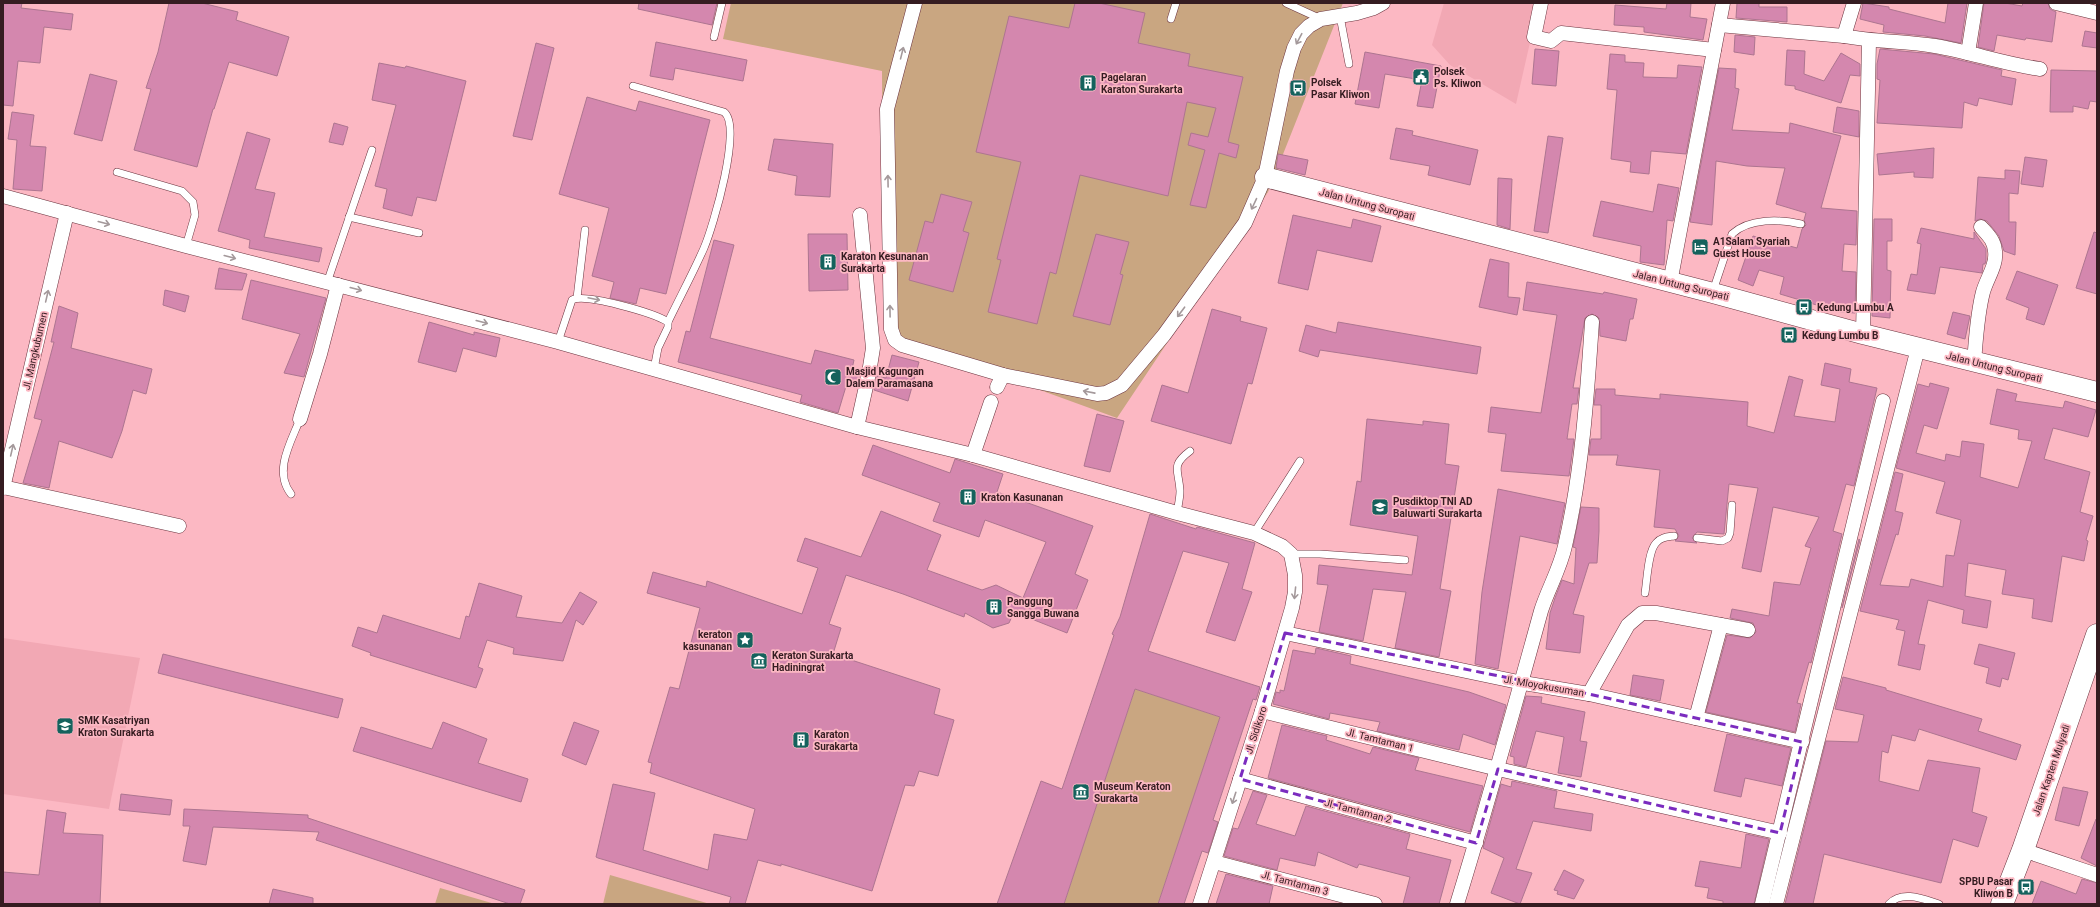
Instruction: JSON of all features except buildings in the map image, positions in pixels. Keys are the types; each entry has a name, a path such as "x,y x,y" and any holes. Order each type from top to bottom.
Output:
{"main road":[{"name":"Jalan Kapten Mulyadi","path":"2002,904 2092,666 2097,635"}],"street":[{"path":"915,3 887,109 892,336 899,344 1000,381 1097,394 1106,393 1122,385 1164,335 1245,223 1265,177 1287,71 1294,48 1301,34 1309,26 1321,19 1374,8 1383,3"},
{"path":"1541,3 1534,37 1551,41 1561,33 1714,50"},
{"path":"1670,283 1723,3"},
{"path":"1844,36 1854,3"},
{"path":"1968,53 1976,3"},
{"path":"2056,3 2097,13"},
{"path":"1719,25 1844,36 1869,41 1889,40 1934,46 1968,53 2016,66 2040,69"},
{"path":"1863,334 1869,41"},
{"name":"Jalan Untung Suropati","path":"1265,177 1712,293 1974,363 2097,392"},
{"path":"3,196 186,246 558,342 857,427 973,455 1177,513 1254,533 1282,546 1291,554"},
{"name":"Jl. Mangkubumen","path":"3,484 67,213"},
{"path":"857,427 873,348 860,215"},
{"path":"1974,363 1978,318 1984,291 1992,272 1996,252 1993,240 1981,227"},
{"path":"300,419 320,354 332,284"},
{"path":"1457,904 1523,683 1542,609 1565,548 1573,505 1586,404 1592,322"},
{"path":"1776,904 1918,348"},
{"path":"1762,904 1883,401"},
{"path":"973,455 990,402"},
{"path":"3,484 179,526"},
{"name":"Jl. Sidikoro","path":"1200,904 1262,711 1285,633 1295,592 1295,575 1291,554"},
{"path":"1589,694 1628,625 1642,610 1748,630"},
{"path":"1696,718 1721,625"},
{"name":"Jl. Mloyokusuman","path":"1285,633 1523,683 1589,694 1802,742"},
{"name":"Jl. Tamtaman 1","path":"1262,711 1498,769 1780,833"},
{"name":"Jl. Tamtaman 2","path":"1240,779 1476,843"},
{"path":"2023,850 2097,875"},
{"name":"Jl. Tamtaman 3","path":"1214,862 1375,904"}],"lane":[{"path":"714,37 722,3"},
{"path":"1171,19 1176,3"},
{"path":"1286,3 1321,19"},
{"path":"1340,16 1348,64"},
{"path":"633,86 724,112 729,117 731,135 720,196 705,246 668,322 668,327 658,348 654,369"},
{"path":"332,284 349,217 372,150"},
{"path":"117,172 182,191 193,202 195,215 186,246"},
{"path":"349,217 419,233"},
{"path":"1712,293 1732,234 1739,228 1784,220 1801,224"},
{"path":"577,298 585,230"},
{"path":"558,342 572,300 577,298 592,298 644,312 668,322"},
{"path":"291,494 284,480 284,460 300,419"},
{"path":"1177,513 1180,491 1176,468 1181,458 1190,451"},
{"path":"1254,533 1300,461"},
{"path":"1697,538 1722,541 1728,538 1730,533 1732,505"},
{"path":"1645,593 1652,550 1656,543 1662,538 1674,536"},
{"path":"1291,554 1320,554 1405,560"},
{"path":"1889,904 1894,898 1903,896 1939,904"}],"highlighted area":[{"path":"1285,633 1589,694 1802,742 1780,833 1498,769 1476,843 1240,779"}],"shaded area":[{"path":"731,3 1343,3 1268,192 1117,418 892,336 883,258 882,71 723,39"},
{"path":"1444,3 1539,3 1516,104 1450,65 1432,45"},
{"name":"SMK Kasatriyan Kraton Surakarta","path":"3,638 140,658 109,809 3,794"},
{"path":"1135,689 1220,717 1158,904 1064,904"},
{"path":"610,875 710,904 603,904"},
{"path":"440,888 495,904 435,904"}],"place":[{"name":"Polsek Ps. Kliwon","path":"1421,77"},
{"name":"Pagelaran Karaton Surakarta","path":"1088,83"},
{"name":"Polsek Pasar Kliwon","path":"1298,88"},
{"name":"A1Salam Syariah Guest House","path":"1700,247"},
{"name":"Karaton Kesunanan Surakarta","path":"828,262"},
{"name":"Kedung Lumbu A","path":"1804,307"},
{"name":"Kedung Lumbu B","path":"1789,335"},
{"name":"Masjid Kagungan Dalem Paramasana","path":"833,377"},
{"name":"Kraton Kasunanan","path":"968,497"},
{"name":"Pusdiktop TNI AD Baluwarti Surakarta","path":"1380,507"},
{"name":"Panggung Sangga Buwana","path":"994,607"},
{"name":"keraton kasunanan","path":"745,640"},
{"name":"Keraton Surakarta Hadiningrat","path":"759,661"},
{"name":"SMK Kasatriyan Kraton Surakarta","path":"65,726"},
{"name":"Karaton Surakarta","path":"801,740"},
{"name":"Museum Keraton Surakarta","path":"1081,792"},
{"name":"SPBU Pasar Kliwon B","path":"2026,887"}]}
